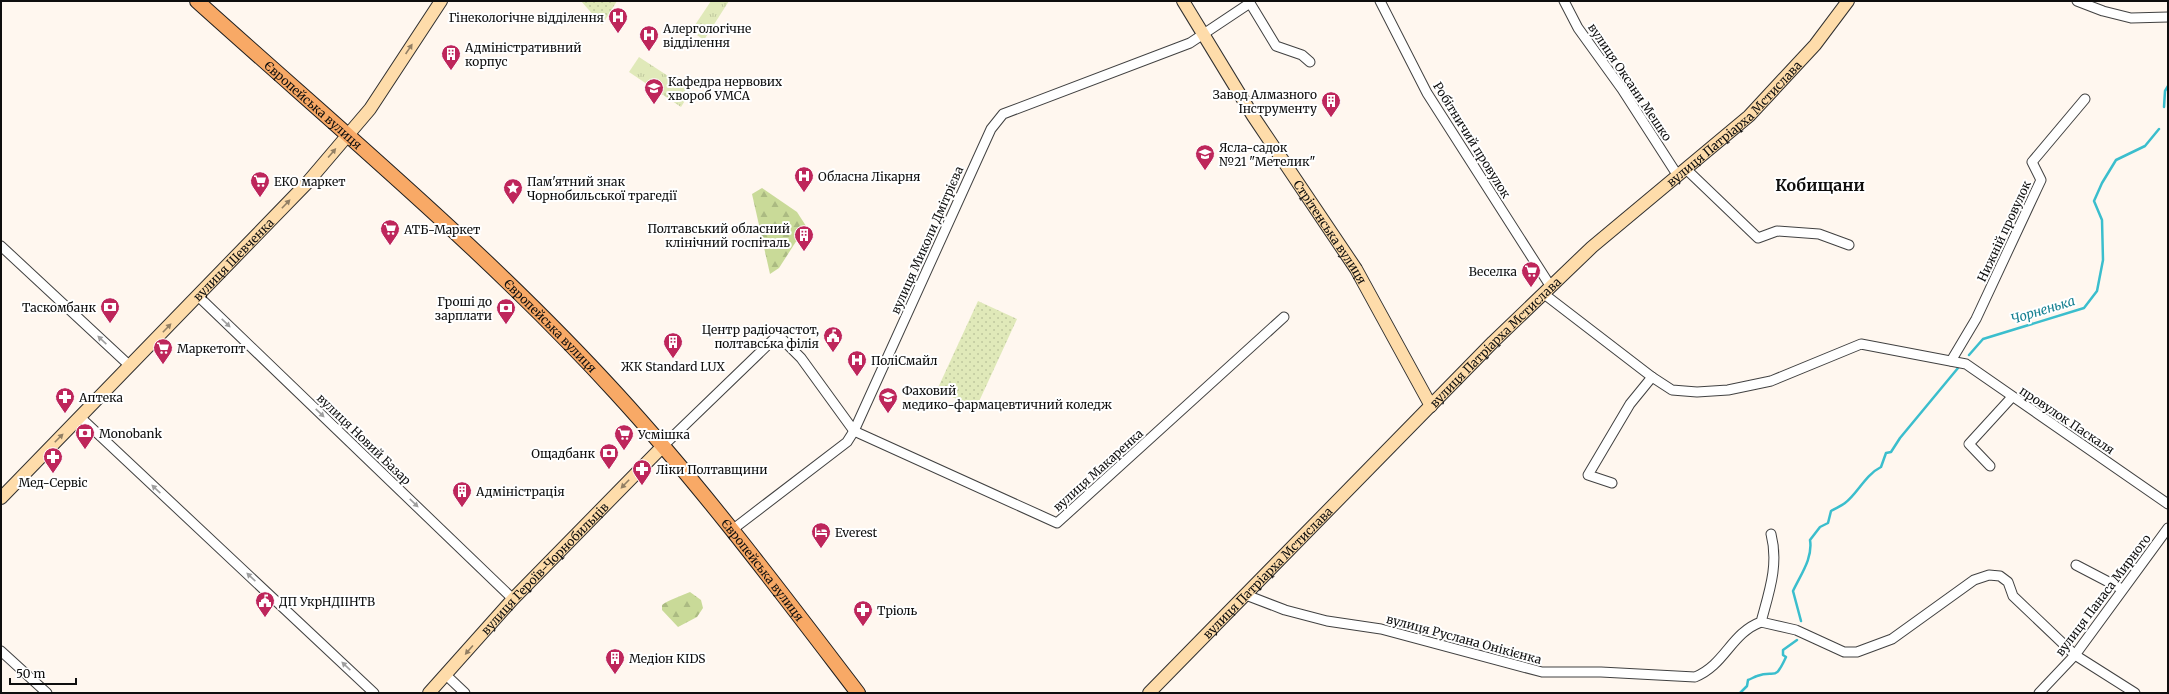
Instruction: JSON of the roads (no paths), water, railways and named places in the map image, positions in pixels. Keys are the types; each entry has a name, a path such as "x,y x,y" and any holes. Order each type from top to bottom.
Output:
{"main road":[{"name":"Європейська вулиця","path":"197,1 348,136 518,292 616,393 732,530 858,693"},
{"name":"вулиця Шевченка","path":"1,498 307,183 370,109 441,1"},
{"name":"Стрітенська вулиця","path":"1184,1 1253,116 1356,269 1431,406"},
{"name":"вулиця Патріарха Мстислава","path":"1149,693 1547,290 1592,247 1749,116 1815,45 1848,1"},
{"name":"вулиця Героїв-Чорнобильців","path":"429,693 513,599 662,446"}],"street":[{"name":"Робітничий провулок","path":"1380,1 1427,93 1547,290 1652,377"},
{"name":"вулиця Оксани Мешко","path":"1564,1 1578,28 1682,172 1758,238 1777,231 1819,234 1849,245"},
{"path":"2077,1 2103,11 2131,18 2168,17"},
{"name":"вулиця Миколи Дмітрієва","path":"732,530 847,442 854,431 996,120 1003,114 1190,43 1250,3 1276,46 1302,55 1310,62"},
{"name":"Нижній провулок","path":"1951,361 1976,318 2041,180 2032,162 2085,99"},
{"path":"1,246 130,366"},
{"name":"вулиця Новий Базар","path":"198,296 513,599"},
{"name":"вулиця Макаренка","path":"854,431 1057,523 1284,317"},
{"path":"662,446 778,335 800,358 854,431"},
{"name":"провулок Паскаля","path":"1652,377 1672,390 1697,392 1728,390 1771,381 1861,344 1966,364 2168,504"},
{"path":"1612,482 1588,475 1630,404 1652,377"},
{"path":"1990,466 1969,444 2012,397"},
{"path":"80,417 374,693"},
{"name":"вулиця Панаса Мирного","path":"2039,693 2075,655 2168,528"},
{"path":"1771,534 1775,550 1772,580 1761,622 1796,630 1844,652 1857,652 1892,640 1974,580 1989,574 2000,576 2008,582 2013,596 2075,655 2135,693"},
{"path":"2076,565 2122,589"},
{"name":"вулиця Руслана Онікієнка","path":"1246,595 1285,610 1327,621 1381,629 1550,674 1601,672 1695,677 1705,674 1716,665 1738,636 1749,626 1761,622"},
{"path":"1,651 47,693"},
{"path":"446,675 465,693"}],"waterway":[{"name":"Чорненька","path":"2164,107 2165,91 2168,86"},
{"name":"Чорненька","path":"1969,355 1983,339 2084,308 2097,291 2103,260 2102,220 2094,201 2102,183 2116,160 2145,146 2159,129"},
{"name":"Чорненька","path":"1801,621 1793,591 1808,560 1810,553 1810,540 1820,527 1828,523 1831,511 1850,499 1866,479 1875,470 1881,467 1886,453 1891,452 1900,438 1958,368"},
{"name":"Чорненька","path":"1740,693 1747,686 1748,680 1763,674 1777,673 1786,657 1783,655 1783,650 1797,640"}],"place":[{"name":"Гінекологічне відділення","path":"618,34"},
{"name":"Алергологічне відділення","path":"649,52"},
{"name":"Адміністративний корпус","path":"451,71"},
{"name":"Кафедра нервових хвороб УМСА","path":"654,105"},
{"name":"Завод Алмазного Інструменту","path":"1331,118"},
{"name":"Ясла-садок №21 \"Метелик\"","path":"1205,171"},
{"name":"Обласна Лікарня","path":"804,193"},
{"name":"ЕКО маркет","path":"260,198"},
{"name":"Пам'ятний знак Чорнобильської трагедії","path":"513,205"},
{"name":"АТБ-Маркет","path":"390,246"},
{"name":"Полтавський обласний клінічний госпіталь","path":"804,252"},
{"name":"Веселка","path":"1531,288"},
{"name":"Таскомбанк","path":"110,324"},
{"name":"Гроші до зарплати","path":"506,325"},
{"name":"Центр радіочастот, полтавська філія","path":"833,353"},
{"name":"ЖК Standard LUX","path":"673,359"},
{"name":"Маркетопт","path":"163,365"},
{"name":"ПоліСмайл","path":"857,377"},
{"name":"Аптека","path":"65,414"},
{"name":"Фаховий медико-фармацевтичний коледж","path":"888,414"},
{"name":"Monobank","path":"85,450"},
{"name":"Усмішка","path":"624,451"},
{"name":"Ощадбанк","path":"609,470"},
{"name":"Мед-Сервіс","path":"53,474"},
{"name":"Ліки Полтавщини","path":"642,486"},
{"name":"Адміністрація","path":"462,508"},
{"name":"Everest","path":"821,549"},
{"name":"ДП УкрНДІІНТВ","path":"265,618"},
{"name":"Тріоль","path":"863,627"},
{"name":"Медіон KIDS","path":"615,675"}],"district":[{"name":"Кобищани","path":"1820,185"}]}
